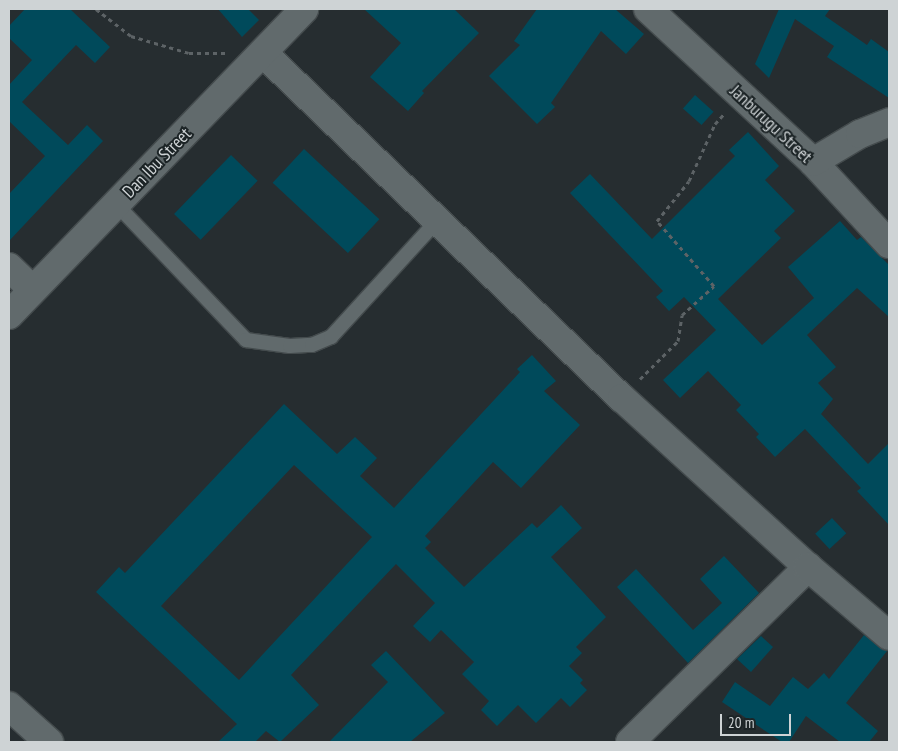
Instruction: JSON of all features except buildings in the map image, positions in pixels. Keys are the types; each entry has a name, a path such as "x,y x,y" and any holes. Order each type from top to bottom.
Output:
{"street":[{"name":"Dan Ibu Street","path":"9,315 32,288 117,205 304,9"},
{"name":"Janburugu Street","path":"648,9 813,162 889,244"},
{"path":"263,53 436,222 622,398 808,567 889,636"},
{"path":"813,162 860,134 889,122"},
{"path":"9,267 32,288"},
{"path":"630,742 677,700 808,567"},
{"path":"9,706 48,742"}],"lane":[{"path":"117,205 246,340 290,346 312,345 331,337 436,222"}],"path":[{"path":"96,9 131,36 189,53 263,53"},
{"path":"622,398 678,341 682,315 714,286 657,221 689,181 715,124 740,94"}]}
